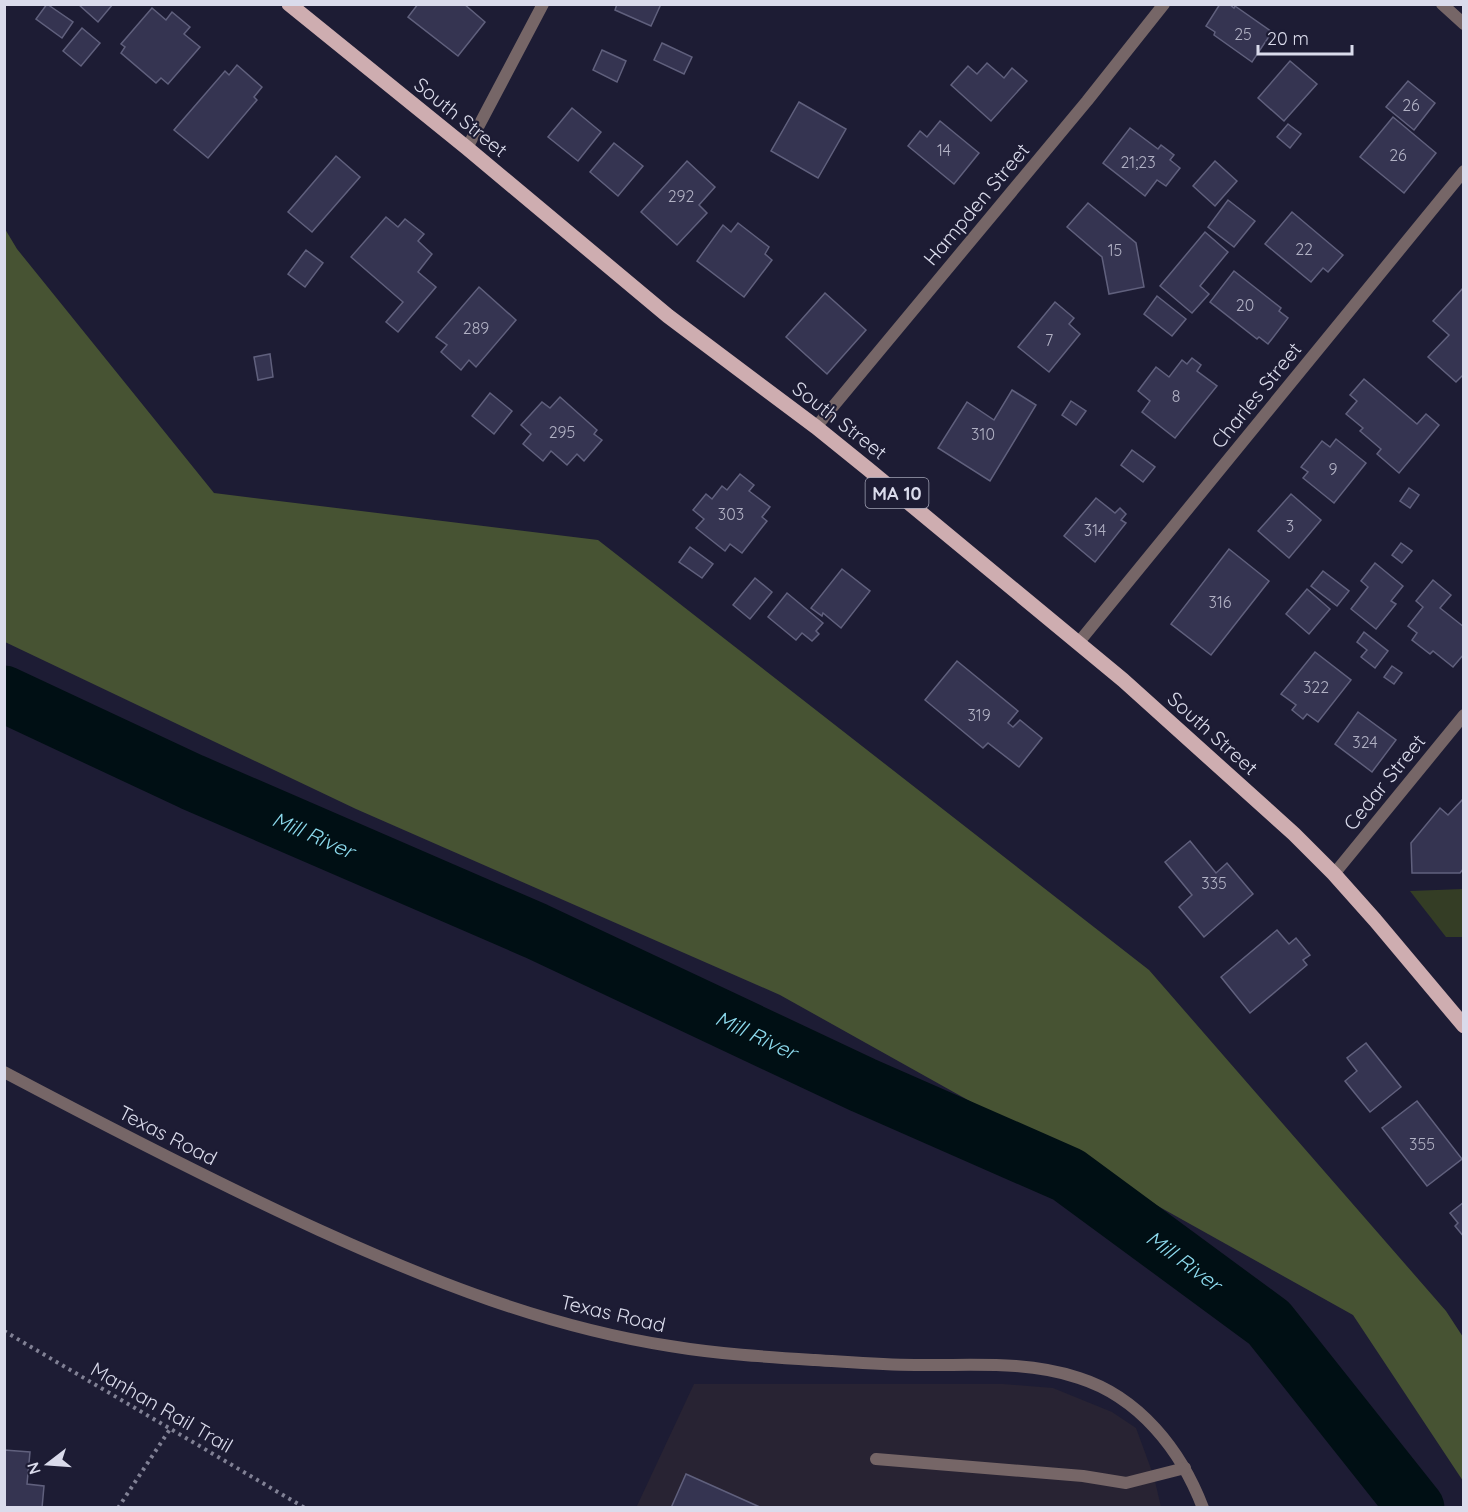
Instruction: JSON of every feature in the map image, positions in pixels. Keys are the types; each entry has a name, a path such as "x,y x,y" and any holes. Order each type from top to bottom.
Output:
{"main road":[{"name":"South Street","path":"289,4 467,148 660,309 816,427 1079,642 1294,834 1334,874 1382,928 1464,1026"}],"street":[{"path":"467,148 543,4"},
{"name":"Hampden Street","path":"816,427 1087,101 1164,4"},
{"path":"1442,4 1464,24"},
{"name":"Charles Street","path":"1079,642 1464,171"},
{"name":"Cedar Street","path":"1334,874 1464,715"},
{"name":"Texas Road","path":"4,1072 270,1208 381,1258 488,1299 593,1331 705,1352 880,1364 1003,1364 1056,1371 1082,1378 1128,1404 1162,1435 1185,1468 1203,1508"},
{"path":"876,1459 1083,1476 1126,1483 1185,1468"}],"path":[{"name":"Manhan Rail Trail","path":"4,1331 304,1508"},
{"path":"118,1508 170,1429"}],"shaded area":[{"path":"694,1384 1003,1384 1053,1388 1112,1412 1136,1428 1154,1477 1161,1507 636,1508"}],"green space":[{"path":"5,229 17,249 214,493 598,540 1149,970 1446,1311 1463,1337 1463,1481 1353,1315 780,995 356,809 5,642"},
{"path":"1463,889 1463,937 1446,937 1410,891"}],"building":[{"path":"47,4 73,22 62,38 36,19"},
{"path":"78,4 113,4 98,22"},
{"path":"418,4 464,4 485,22 458,56 408,17"},
{"path":"617,4 661,4 651,26 615,10"},
{"path":"1220,4 1229,4 1234,8 1235,6 1272,32 1252,62 1214,35 1215,32 1206,26"},
{"path":"152,8 166,20 172,12 190,27 184,34 200,47 168,84 161,78 156,83 121,53 125,47 121,44"},
{"path":"82,28 100,43 81,66 63,51"},
{"path":"662,43 692,57 684,74 654,60"},
{"path":"602,50 626,61 617,82 593,70"},
{"path":"1290,61 1317,84 1284,121 1258,98"},
{"path":"987,63 1004,78 1012,68 1027,81 991,121 951,85 968,66 977,74"},
{"path":"237,65 262,87 254,97 257,100 208,158 174,130 225,71 229,75"},
{"path":"1408,81 1435,103 1414,130 1386,107"},
{"path":"799,102 846,129 818,178 771,151"},
{"path":"572,108 601,132 578,161 548,137"},
{"path":"1393,117 1436,153 1404,193 1360,157"},
{"path":"940,121 979,153 954,184 908,146 920,131 927,137"},
{"path":"1288,124 1301,134 1290,148 1277,137"},
{"path":"1130,128 1158,149 1161,145 1174,155 1170,160 1180,168 1166,186 1157,180 1145,196 1103,163"},
{"path":"614,143 643,166 618,196 590,172"},
{"path":"336,156 360,177 312,232 288,212"},
{"path":"687,161 715,187 699,205 707,213 677,245 641,212"},
{"path":"1215,161 1237,181 1215,206 1193,186"},
{"path":"1228,200 1255,221 1234,247 1208,227"},
{"path":"1088,203 1136,243 1144,287 1109,294 1102,257 1067,227"},
{"path":"1292,212 1343,255 1328,272 1323,268 1311,282 1265,244"},
{"path":"386,217 398,227 405,219 424,234 418,241 432,254 418,272 436,287 398,332 386,322 403,302 351,257"},
{"path":"738,223 769,247 765,254 772,260 744,297 697,261 723,225 731,232"},
{"path":"1205,232 1228,252 1200,286 1209,294 1192,313 1160,286"},
{"path":"306,250 323,263 305,287 288,274"},
{"path":"1234,271 1281,308 1279,311 1288,318 1268,344 1259,337 1257,339 1210,302"},
{"path":"479,287 516,320 476,367 469,360 461,370 441,352 447,345 436,337"},
{"path":"1464,287 1464,374 1456,382 1428,357 1449,335 1433,321"},
{"path":"825,293 866,330 827,374 786,337"},
{"path":"1157,296 1186,319 1172,336 1144,314"},
{"path":"1055,302 1074,318 1069,324 1080,334 1049,372 1018,347"},
{"path":"270,354 273,377 258,380 254,357"},
{"path":"1192,358 1201,365 1197,371 1217,386 1175,438 1142,412 1150,401 1138,391 1156,367 1169,377 1182,360 1187,364"},
{"path":"1364,379 1417,424 1426,414 1439,425 1399,473 1377,454 1381,449 1360,431 1363,428 1346,414 1357,401 1350,395"},
{"path":"1012,390 1036,405 990,481 938,448 967,402 994,420"},
{"path":"490,393 512,411 494,434 472,416"},
{"path":"560,397 597,430 594,434 602,440 584,461 577,454 567,465 551,451 543,461 523,444 531,434 521,425 542,402 550,408"},
{"path":"1071,401 1086,411 1076,425 1062,415"},
{"path":"1336,439 1366,463 1334,503 1303,478 1308,472 1301,467 1322,441 1330,447"},
{"path":"1132,450 1155,467 1143,482 1121,465"},
{"path":"740,474 754,485 749,491 770,507 762,517 767,521 742,553 730,544 725,551 696,528 704,519 693,510 706,494 712,499 722,486 727,490"},
{"path":"1409,488 1419,495 1410,508 1400,501"},
{"path":"1291,494 1321,520 1289,558 1258,531"},
{"path":"1096,498 1115,513 1120,508 1126,514 1121,520 1126,523 1095,562 1064,536"},
{"path":"1401,543 1412,551 1402,563 1392,555"},
{"path":"690,547 713,564 702,578 679,562"},
{"path":"1229,549 1269,581 1211,655 1171,624"},
{"path":"1375,563 1403,586 1391,601 1396,604 1376,629 1351,609 1368,587 1361,581"},
{"path":"842,569 870,591 841,628 823,613 822,616 811,608"},
{"path":"1323,571 1349,591 1337,606 1311,586"},
{"path":"755,578 772,592 750,619 733,605"},
{"path":"1433,580 1451,595 1440,608 1464,627 1464,654 1453,667 1433,651 1430,654 1412,640 1417,633 1408,626 1423,607 1416,601"},
{"path":"1307,589 1330,609 1309,634 1286,614"},
{"path":"787,593 823,623 816,631 819,634 812,641 802,633 796,640 768,617"},
{"path":"1364,632 1388,651 1375,668 1361,657 1367,650 1357,642"},
{"path":"1315,652 1351,680 1318,722 1307,714 1303,719 1292,710 1296,705 1281,694"},
{"path":"957,661 1018,711 1008,723 1013,727 1020,720 1042,738 1019,767 988,743 983,748 925,700"},
{"path":"1392,666 1402,673 1394,684 1384,677"},
{"path":"1358,712 1396,740 1372,772 1335,744"},
{"path":"1464,798 1464,868 1460,873 1412,873 1411,843 1440,808 1448,815"},
{"path":"1190,841 1216,873 1227,863 1253,894 1204,937 1179,907 1192,895 1165,862"},
{"path":"1277,930 1289,944 1296,938 1310,955 1303,960 1307,965 1250,1013 1221,977"},
{"path":"1366,1043 1401,1087 1370,1112 1345,1081 1357,1071 1347,1058"},
{"path":"1417,1101 1462,1159 1427,1186 1382,1128"},
{"path":"1464,1202 1464,1237 1455,1226 1458,1223 1450,1213"},
{"path":"4,1450 30,1452 27,1484 44,1486 42,1508 4,1508"},
{"path":"686,1474 762,1508 671,1508"}],"waterway":[{"name":"Mill River","path":"4,694 192,782 536,931 863,1085 1068,1175 1269,1323 1416,1508"}]}
